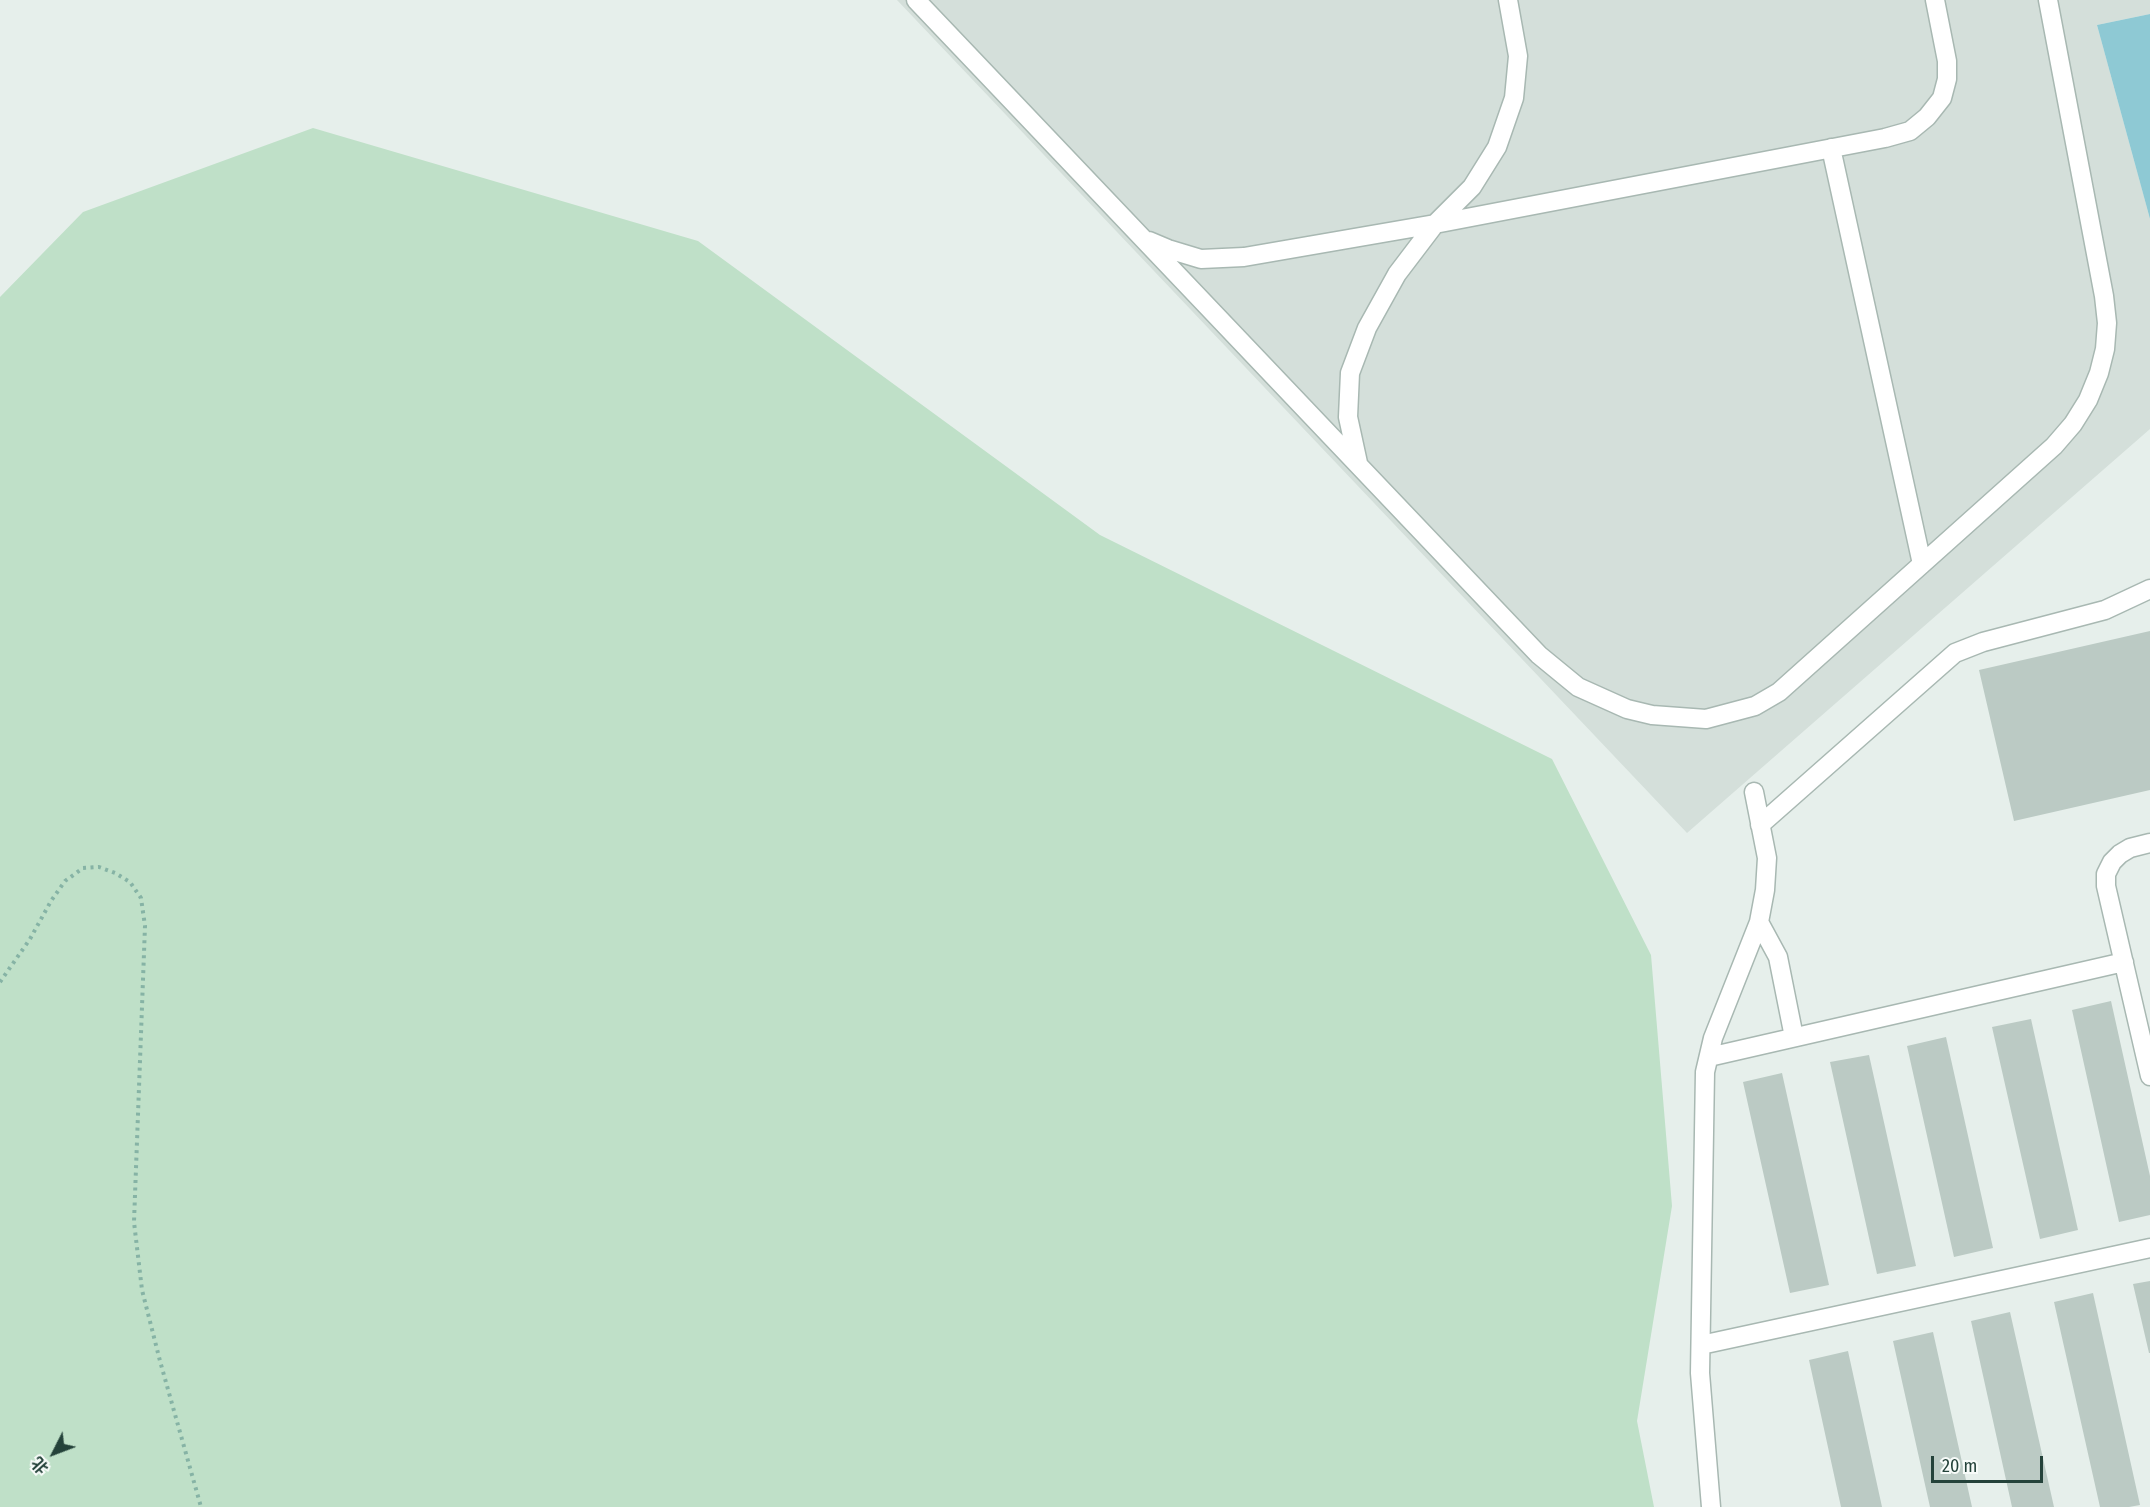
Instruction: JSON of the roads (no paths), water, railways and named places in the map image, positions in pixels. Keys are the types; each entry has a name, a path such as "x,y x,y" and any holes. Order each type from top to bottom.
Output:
{"street":[{"path":"916,0 1531,647 1558,672 1578,687 1627,709 1652,715 1706,719 1755,706 1779,692 2054,446 2073,424 2088,400 2099,373 2105,349 2107,323 2104,296 2048,0"},
{"path":"1358,464 1348,417 1350,373 1367,328 1397,274 1435,224 1472,187 1497,147 1514,98 1518,56 1508,0"},
{"path":"1142,237 1168,249 1200,259 1244,257 1435,224 1886,138 1910,131 1927,117 1942,98 1947,79 1947,61 1935,0"},
{"path":"1831,148 1922,564"},
{"path":"1760,825 1955,653 1983,642 2105,610 2150,589"},
{"path":"1711,1507 1702,1410 1701,1345 1705,1072 1713,1038 1759,922 1765,890 1767,858 1755,792"},
{"path":"2150,843 2130,848 2120,854 2106,873 2106,886 2150,1076"},
{"path":"1759,922 1778,957 1794,1037"},
{"path":"1709,1057 2124,962"},
{"path":"1701,1345 2150,1248"}],"water":[{"path":"2150,14 2150,219 2097,25"}]}
